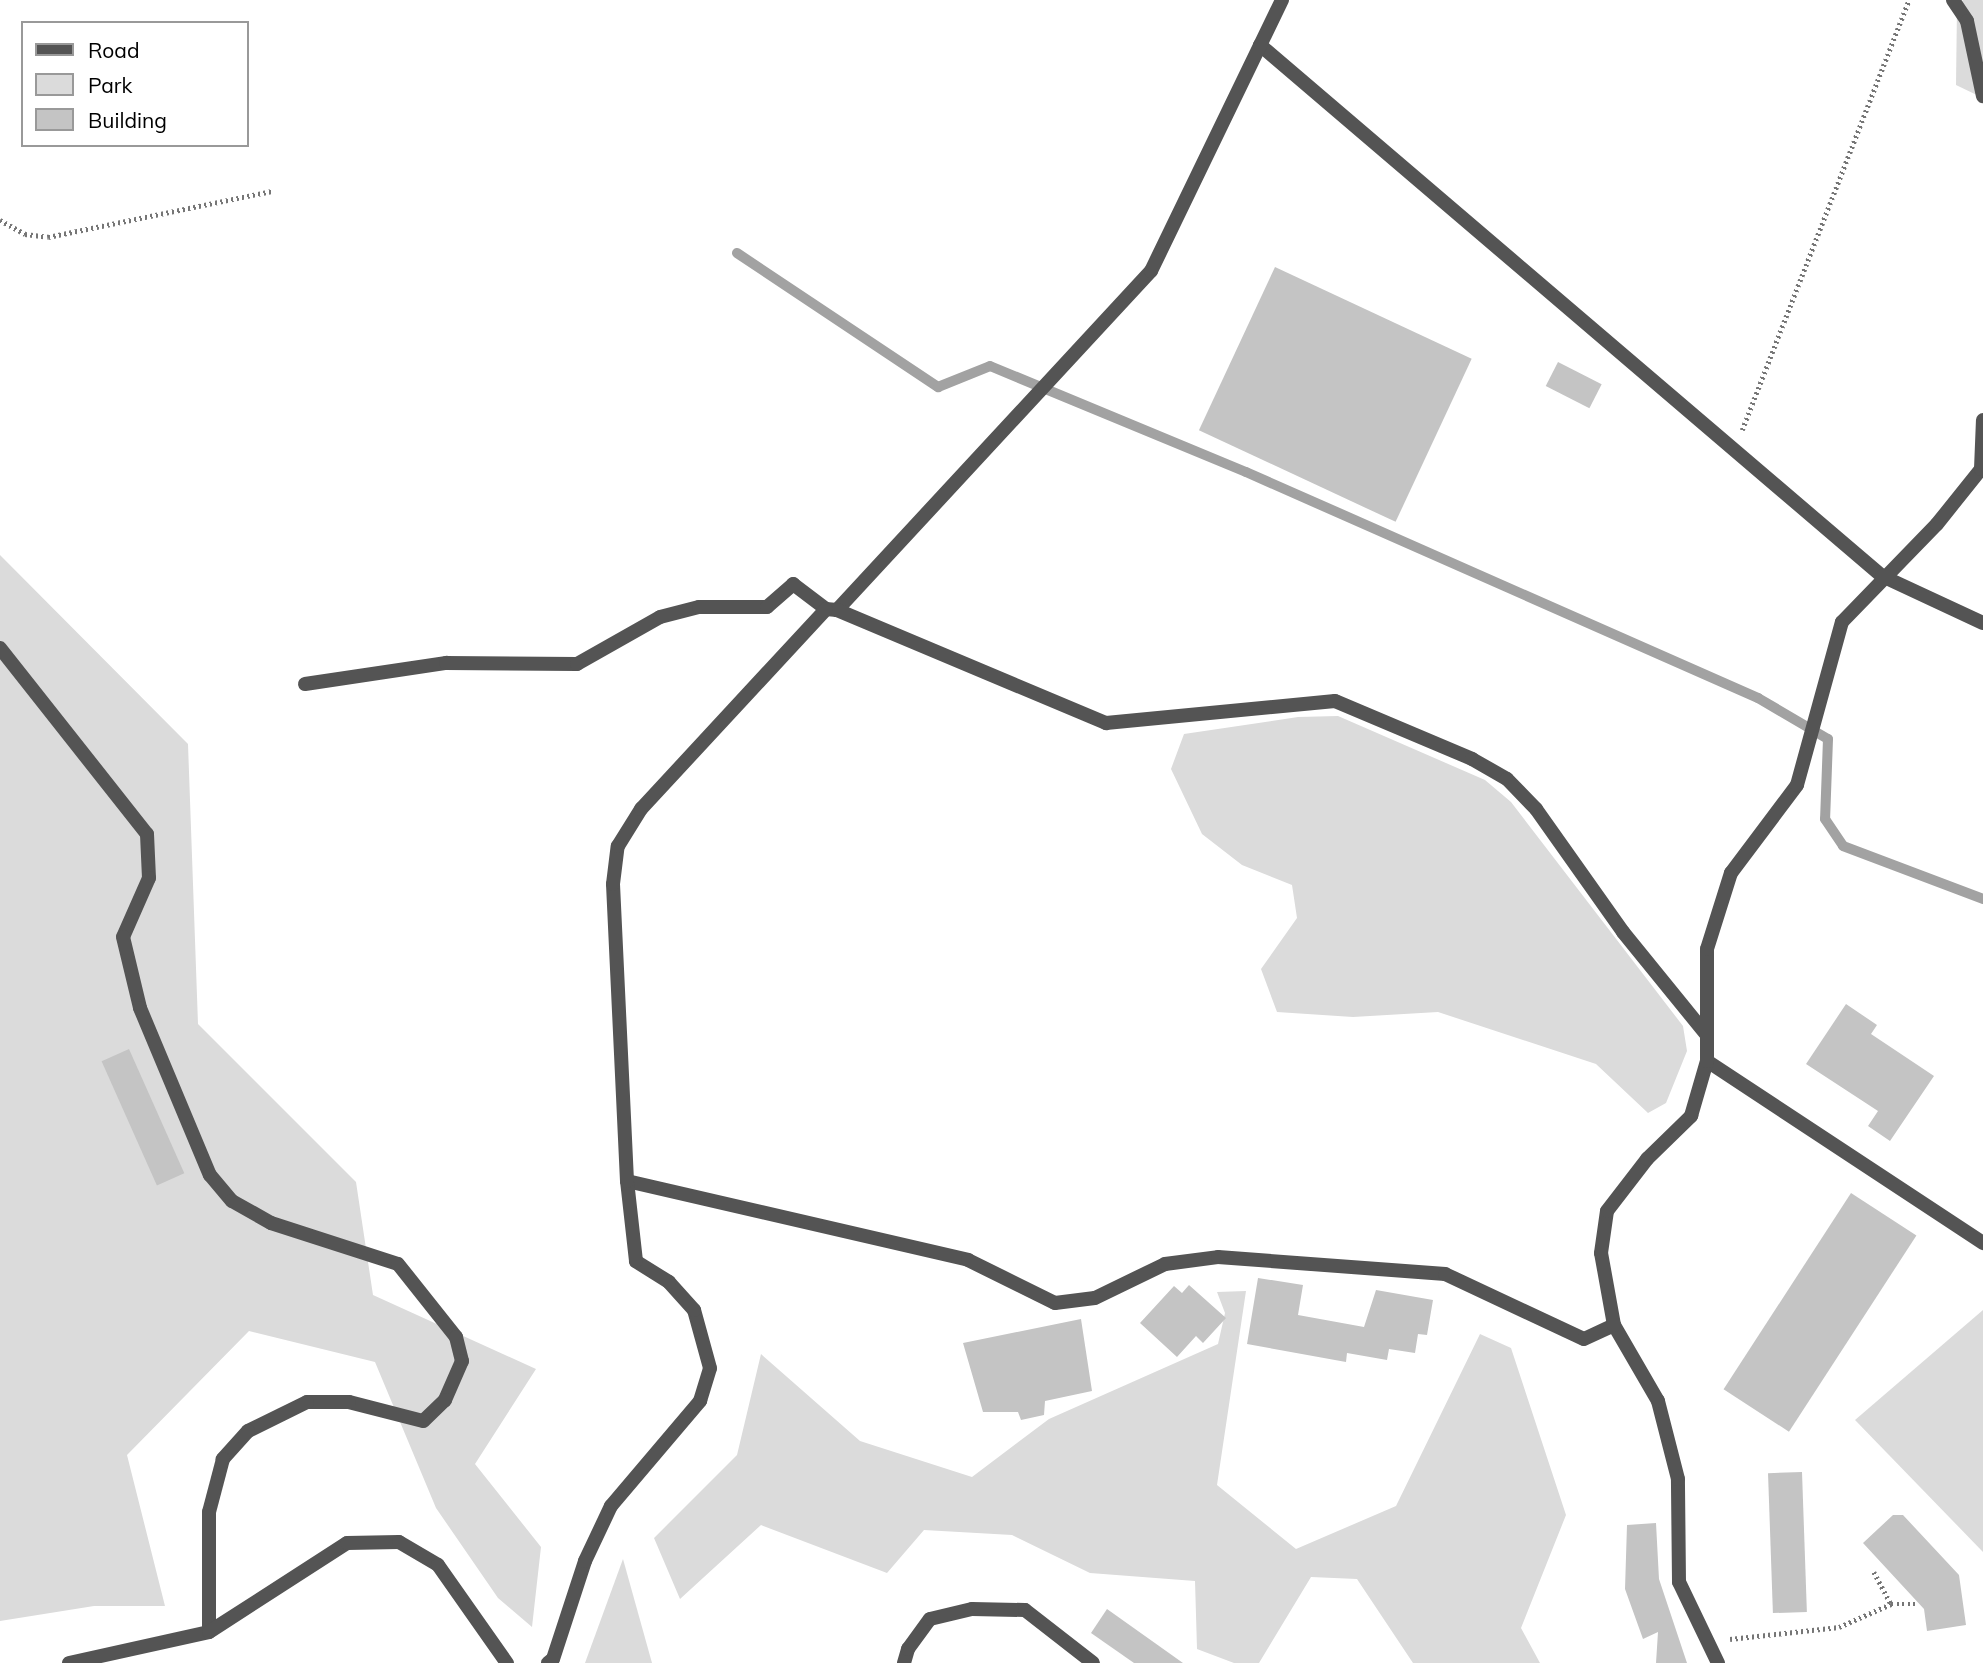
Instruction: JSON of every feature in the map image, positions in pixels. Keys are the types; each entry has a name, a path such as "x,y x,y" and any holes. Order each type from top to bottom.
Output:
{"street":[{"path":"548,1663 553,1659 585,1561 611,1506 701,1401 710,1368 694,1310 669,1282 636,1261 627,1181 613,884 618,846 641,809 1151,271 1282,0"},
{"path":"1953,0 1967,21 1983,96"},
{"path":"1260,44 1882,576 1983,623"},
{"path":"1718,1663 1679,1582 1678,1479 1658,1401 1614,1325 1601,1253 1607,1211 1647,1159 1691,1116 1707,1061 1707,948 1731,873 1797,785 1842,622 1882,576 1937,524 1981,469 1983,420"},
{"path":"305,684 446,663 577,664 660,617 699,607 767,607 793,584 831,610 1106,723 1335,701 1472,759 1507,779 1535,809 1623,932 1705,1033"},
{"path":"0,648 147,834 149,878 123,937 140,1008 210,1175 232,1201 271,1223 398,1264 456,1337 462,1361 445,1400 423,1421 349,1402 307,1402 248,1430 223,1459 209,1512 209,1632"},
{"path":"1707,1061 1983,1243"},
{"path":"627,1181 968,1259 1055,1303 1095,1298 1166,1264 1218,1257 1445,1274 1584,1339 1614,1325"},
{"path":"69,1663 209,1632 347,1543 399,1542 438,1565 507,1663"},
{"path":"904,1663 908,1648 930,1619 972,1609 1025,1610 1093,1663"}],"path":[{"path":"1734,450 1909,0"},
{"path":"0,220 25,234 48,237 273,191"},
{"path":"1874,1572 1891,1604"},
{"path":"1708,1641 1839,1627 1891,1604 1918,1604"}],"green space":[{"path":"1963,0 1983,0 1983,98 1956,85 1957,6"},
{"path":"0,555 188,744 198,1024 356,1182 373,1295 536,1369 475,1464 541,1547 532,1627 498,1598 436,1508 375,1362 249,1331 127,1455 165,1606 94,1606 0,1621"},
{"path":"1338,716 1485,780 1511,802 1683,1026 1687,1051 1666,1103 1648,1113 1596,1064 1438,1012 1353,1017 1277,1012 1261,969 1297,918 1292,885 1242,865 1202,834 1171,769 1184,734 1298,717"},
{"path":"1246,1291 1217,1485 1296,1549 1396,1506 1480,1334 1511,1348 1566,1515 1521,1628 1540,1663 1413,1663 1357,1579 1311,1577 1259,1663 1234,1663 1197,1649 1195,1581 1090,1573 1012,1535 924,1530 887,1573 761,1525 680,1599 654,1538 737,1455 761,1354 860,1441 972,1477 1049,1419 1218,1344 1225,1313 1217,1292"},
{"path":"1983,1310 1983,1552 1855,1420"},
{"path":"623,1559 652,1663 585,1663"}],"building":[{"path":"1275,267 1472,359 1396,522 1199,430"},
{"path":"1558,362 1602,384 1589,408 1546,386"},
{"path":"1846,1004 1877,1025 1871,1034 1934,1076 1890,1141 1868,1126 1878,1111 1806,1064"},
{"path":"129,1049 184,1173 157,1185 102,1061"},
{"path":"1851,1193 1916,1235 1789,1432 1724,1389"},
{"path":"1258,1278 1303,1285 1298,1315 1364,1327 1376,1290 1433,1300 1427,1335 1418,1334 1415,1353 1389,1349 1387,1360 1347,1353 1346,1362 1247,1344"},
{"path":"1189,1285 1226,1318 1203,1343 1196,1336 1177,1357 1140,1323 1174,1286 1182,1293"},
{"path":"1081,1319 1092,1391 1045,1401 1044,1415 1021,1420 1018,1412 983,1412 963,1343"},
{"path":"1802,1472 1807,1612 1773,1613 1768,1473"},
{"path":"1893,1515 1903,1515 1959,1575 1966,1625 1927,1631 1924,1609 1863,1543"},
{"path":"1656,1523 1659,1579 1687,1663 1656,1663 1658,1632 1643,1639 1625,1589 1627,1525"},
{"path":"1107,1609 1183,1663 1134,1663 1091,1633"}],"waterway":[{"path":"737,253 938,387 990,366 1246,472 1758,698 1828,739 1825,819 1843,846 1983,899"}]}
